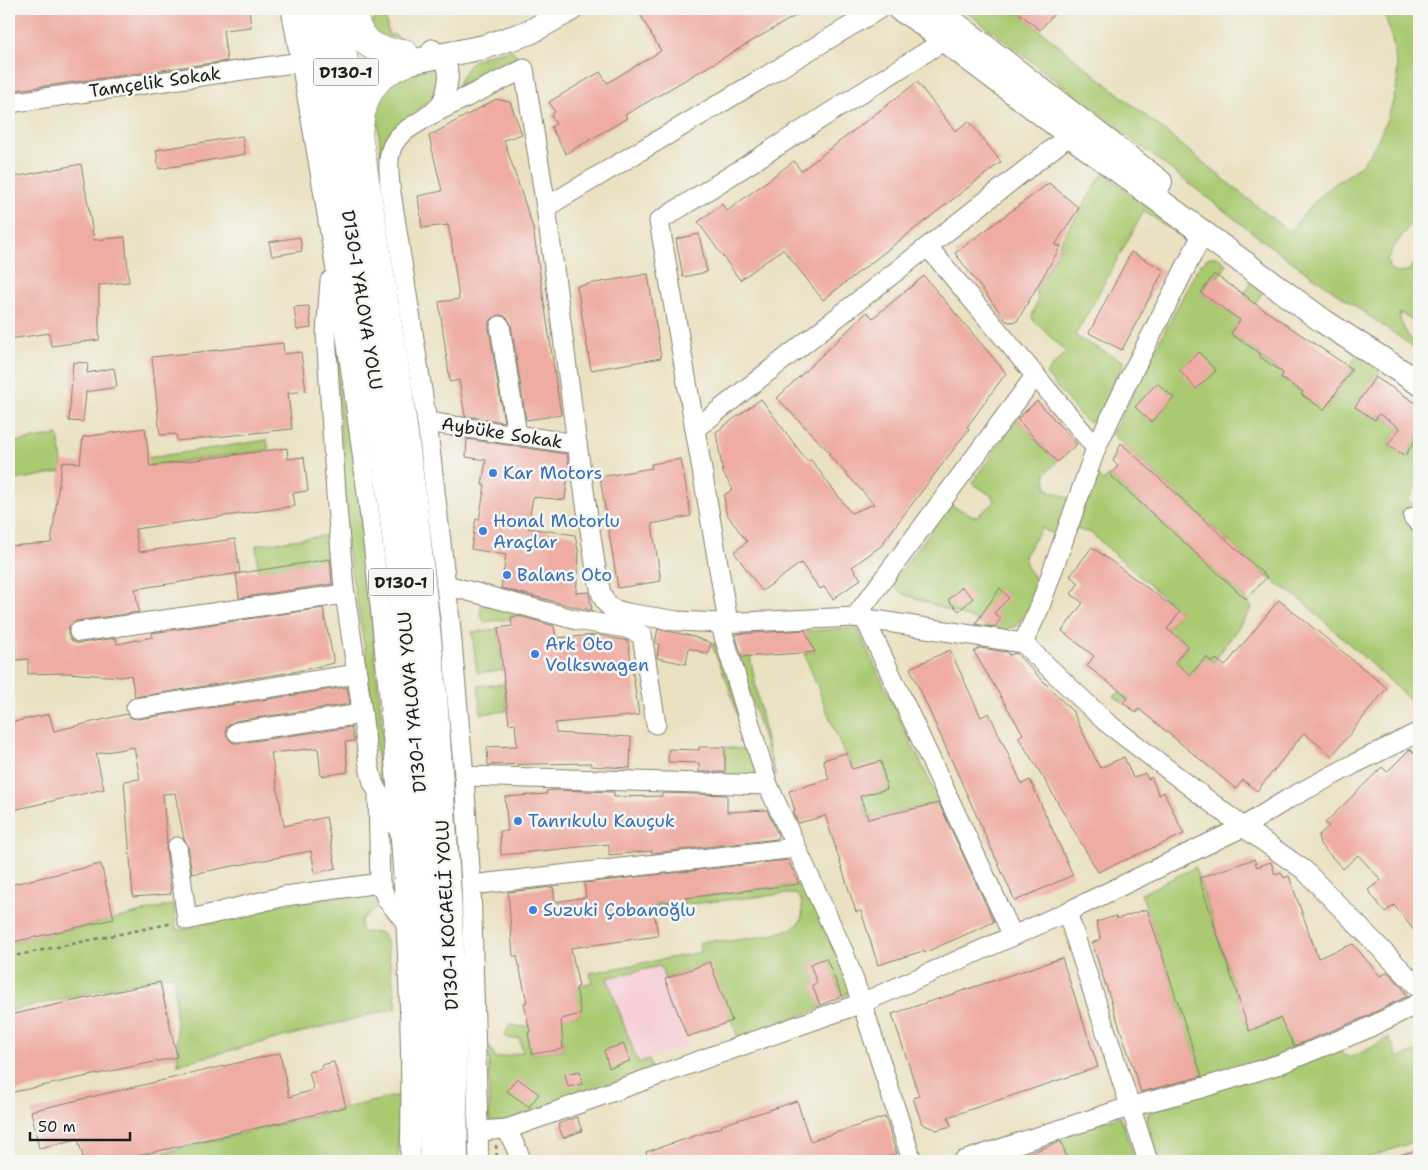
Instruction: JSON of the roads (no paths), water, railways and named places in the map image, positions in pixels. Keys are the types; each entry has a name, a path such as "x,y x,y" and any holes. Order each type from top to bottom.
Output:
{"highway":[{"name":"D130-1 YALOVA YOLU","path":"315,9 317,41 361,284 401,579 422,822 432,1009 434,1161"},
{"name":"D130-1","path":"340,9 340,40 358,135"},
{"path":"351,9 357,30 363,39 382,51 404,58 385,72 368,92 361,108 358,135"},
{"name":"D130-1 KOCAELİ YOLU","path":"358,135 398,388 434,696 452,1003 454,1161"},
{"path":"452,1003 465,1161"}],"main road":[{"path":"436,52 524,24 551,9"},
{"path":"404,58 436,52 484,47 530,32 571,9"},
{"path":"900,9 1323,321 1419,383"},
{"path":"936,9 1216,225 1330,310 1419,367"}],"street":[{"path":"292,9 333,247 361,440 385,653 401,834 406,922 411,1033 410,1161"},
{"path":"546,207 879,9"},
{"path":"912,1161 862,1003 844,954 768,785 724,623 695,429 658,221 944,40"},
{"path":"426,117 443,101 449,72 447,66 436,52"},
{"name":"Tamçelik Sokak","path":"9,103 301,62"},
{"path":"479,1161 470,885 464,776 446,585 427,422 390,186 389,160 392,148 398,137 407,129 426,117 524,69 546,207 594,563 601,594 606,603 612,609 627,613 677,621 724,623 860,618 1023,643 1106,722 1242,827 1311,877 1419,988"},
{"path":"695,429 1070,135"},
{"path":"1023,643 1040,609 1096,448 1203,233"},
{"path":"333,247 326,333 336,494 345,594 369,766 373,783 401,834"},
{"path":"928,247 1096,448"},
{"path":"500,326 517,436"},
{"path":"860,618 1036,375"},
{"name":"Aybüke Sokak","path":"427,422 577,444"},
{"path":"446,585 568,618 626,628 642,635 656,724"},
{"path":"79,632 345,594"},
{"path":"860,618 1013,936"},
{"path":"136,708 357,674"},
{"path":"237,732 362,714"},
{"path":"479,1131 507,1129 862,1003 1067,912 1242,827 1305,790 1419,732"},
{"path":"464,776 768,785"},
{"path":"378,793 380,883 388,900 406,922"},
{"path":"177,847 187,920 285,896 380,883"},
{"path":"470,885 796,848"},
{"path":"1067,912 1148,1161"},
{"path":"963,1161 1130,1106 1205,1087 1280,1064 1364,1030 1419,1003"},
{"path":"507,1129 522,1161"}],"place":[{"name":"Kar Motors","path":"493,473"},
{"name":"Honal Motorlu Araçlar","path":"483,531"},
{"name":"Balans Oto","path":"507,575"},
{"name":"Ark Oto Volkswagen","path":"535,654"},
{"name":"Tanrıkulu Kauçuk","path":"518,821"},
{"name":"Suzuki Çobanoğlu","path":"533,910"}]}
